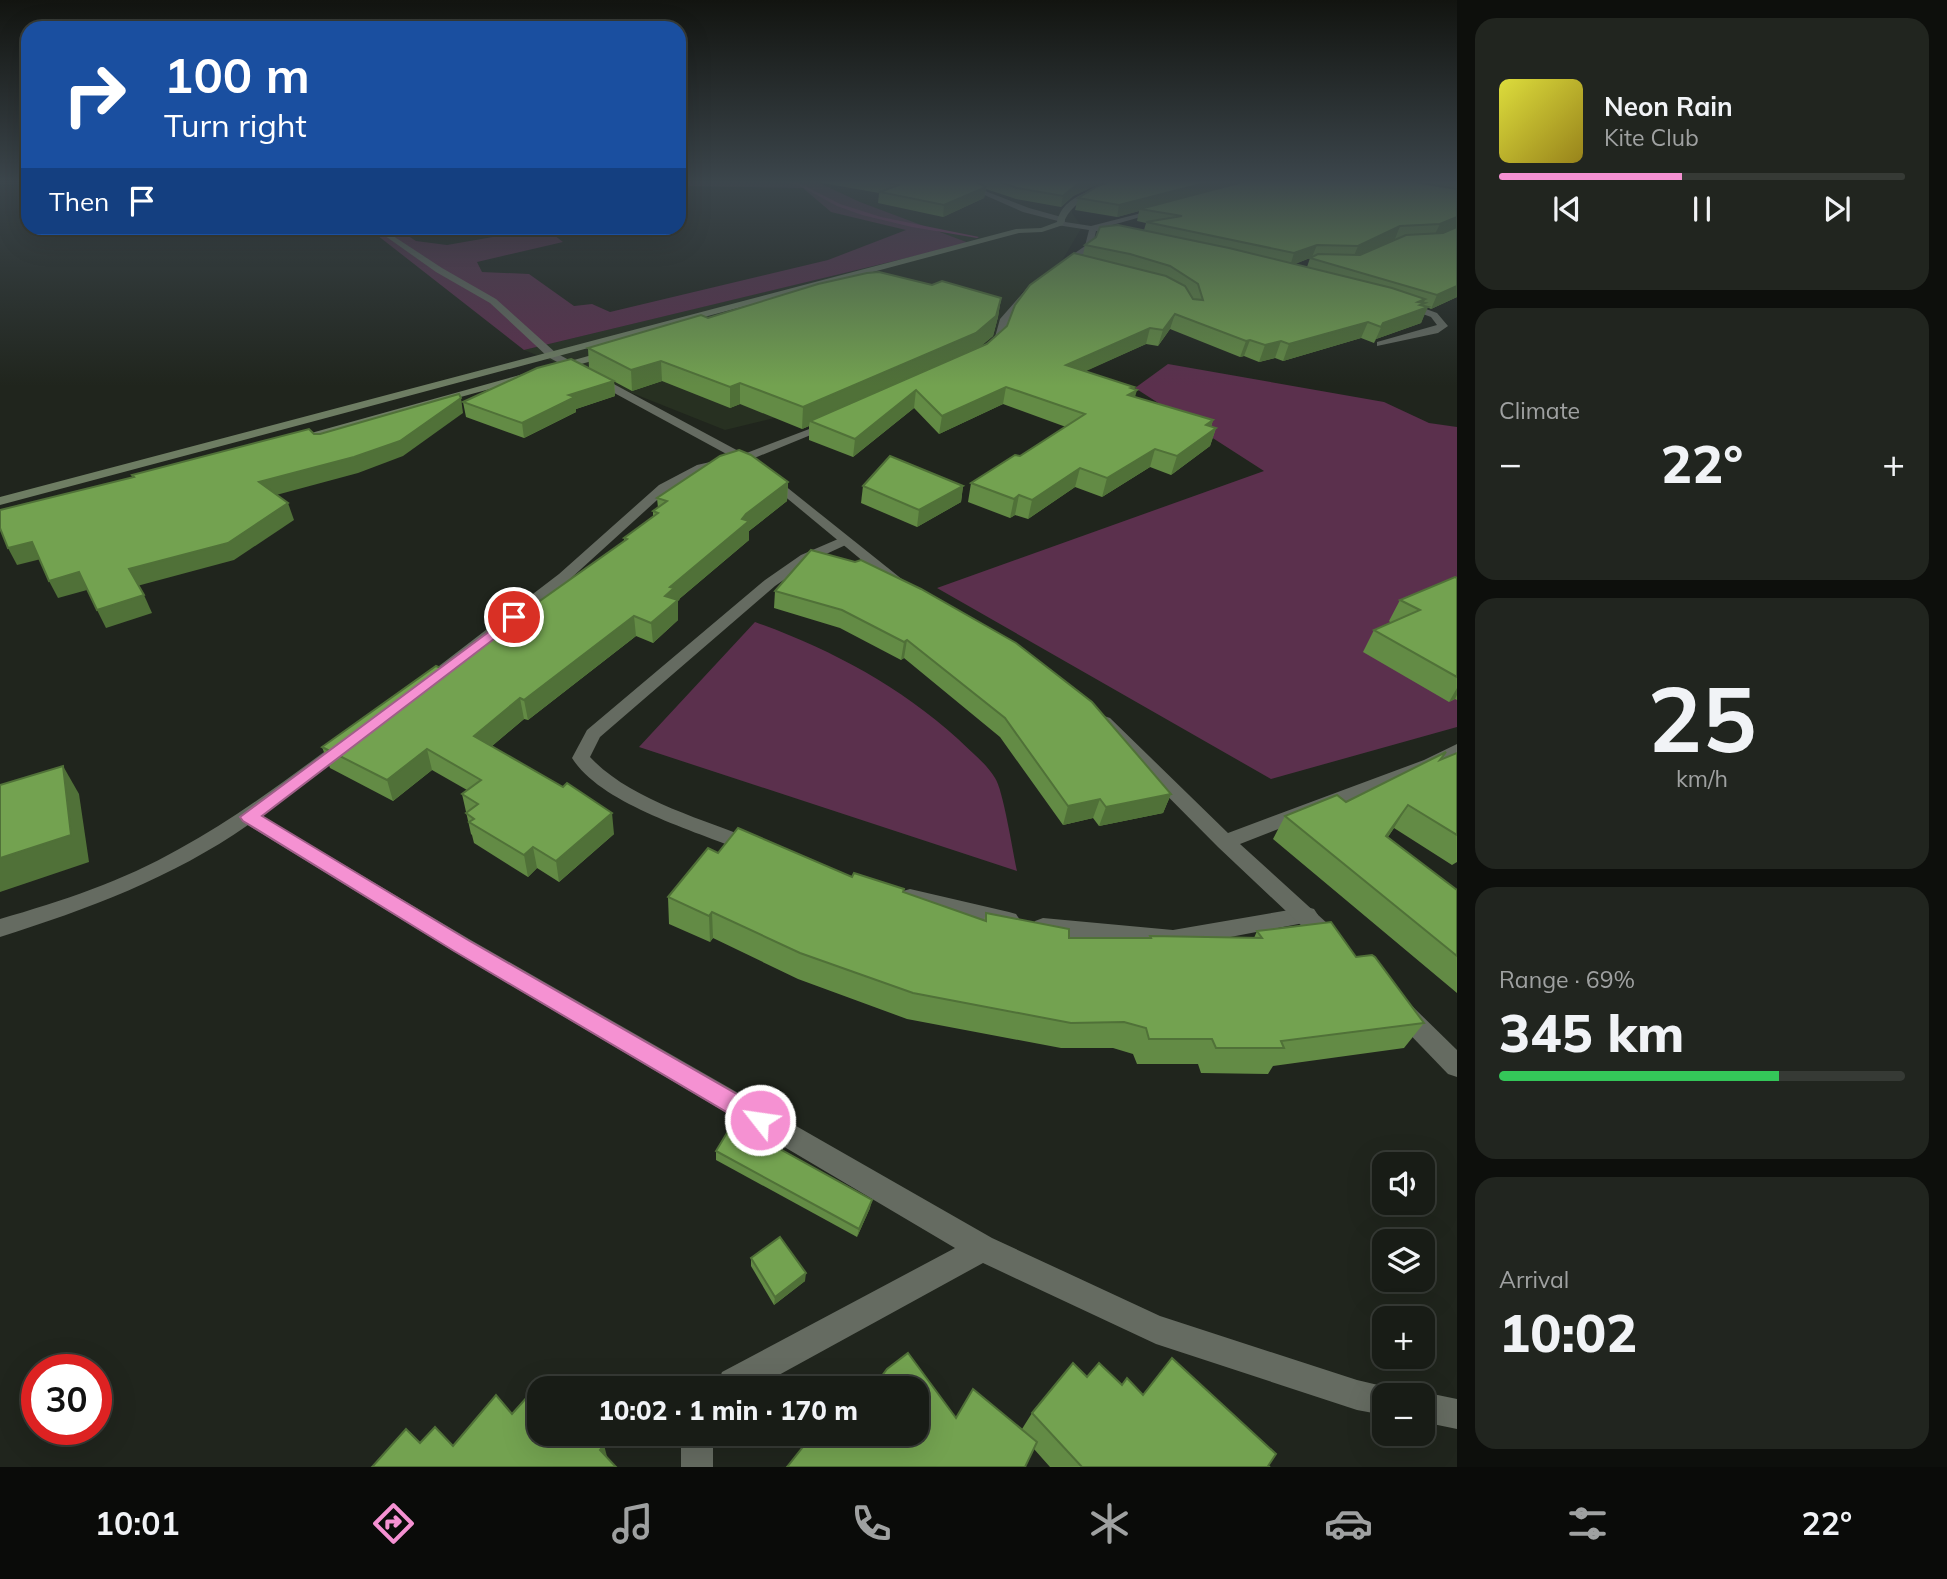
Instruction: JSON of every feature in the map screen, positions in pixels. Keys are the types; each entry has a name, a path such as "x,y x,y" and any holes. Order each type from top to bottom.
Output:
{"street":[{"path":"407,248 493,301 552,355 567,365 744,458 811,509 912,593"},
{"path":"0,501 954,248"},
{"path":"646,342 993,248"},
{"path":"978,357 999,338 1005,319 1022,296 1043,279 1075,262 1088,248"},
{"path":"1380,344 1435,331 1443,326 1434,315 1396,302"},
{"path":"284,442 620,350"},
{"path":"432,679 564,577 663,488 701,468 744,458 844,419"},
{"path":"765,852 638,800 600,779 582,758 593,734 771,583 806,558 845,540"},
{"path":"1095,715 1117,732 1225,842 1307,915 1344,953"},
{"path":"0,928 93,898 162,867 249,817 357,736"},
{"path":"1225,842 1430,764 1457,750"},
{"path":"249,817 461,946 982,1248 1156,1329 1372,1398"},
{"path":"896,894 1031,925 1173,939 1307,915"},
{"path":"1391,1000 1457,1066"},
{"path":"746,1376 982,1248"},
{"path":"1435,1409 1457,1414"},
{"path":"696,1446 697,1467"}],"shaded area":[{"path":"394,248 535,248 477,262 482,272 529,274 574,306 592,304 610,312 828,260 858,248 946,248 524,350"},
{"path":"944,248 1069,248 1060,264 1021,293 1007,333 920,383 725,430 524,350"},
{"path":"1168,364 1384,402 1429,423 1457,427 1457,727 1271,779 937,588 1264,471 1135,388"},
{"path":"755,622 810,644 887,685 935,720 978,757 998,784 1017,871 639,747"}],"building":[{"path":"1102,248 1231,248 1392,288 1425,299 1418,302 1425,303 1420,305 1428,307 1383,323 1381,327 1368,322 1289,344 1281,341 1265,345 1246,341 1175,314 1163,330 1150,328 1066,365 1137,390 1128,395 1213,420 1206,425 1216,428 1177,456 1155,449 1107,478 1080,468 1032,500 1019,495 1014,499 971,483 1015,455 1020,456 1085,414 1006,387 942,416 916,390 855,439 810,421 987,344 1007,326 1015,305 1030,285 1074,253 1166,276 1185,286 1193,299 1203,300 1198,284 1170,266"},
{"path":"1272,248 1307,248 1294,253"},
{"path":"1375,248 1457,248 1457,286 1437,295 1310,258 1318,254 1360,255"},
{"path":"879,272 932,285 942,281 1001,298 996,316 976,333 803,407 740,383 730,387 661,361 631,370 588,348 701,315 708,318 818,284"},
{"path":"571,359 614,381 569,395 575,397 522,423 463,402 537,368"},
{"path":"459,394 461,398 400,441 354,457 259,482 288,503 228,543 129,569 144,595 97,610 79,572 49,581 32,542 8,548 0,528 0,510 309,429 314,434 320,434"},
{"path":"739,450 751,455 788,482 746,514 742,519 749,521 670,587 674,588 665,596 678,600 651,623 634,616 524,700 520,698 474,736 563,787 567,783 612,813 556,861 533,847 524,855 469,822 474,819 466,813 478,804 462,794 481,780 427,749 387,780 322,747 436,666 443,669 461,657 627,539 624,538 658,513 653,511 667,501 657,498 720,456"},
{"path":"890,456 963,486 919,510 863,486"},
{"path":"811,550 855,562 861,560 921,589 1016,643 1092,702 1171,794 1106,807 1100,799 1068,806 1005,718 907,640 904,642 842,610 775,591"},
{"path":"1455,577 1457,677 1374,630 1420,610 1400,600"},
{"path":"1446,752 1440,760 1457,753 1457,835 1408,805 1386,836 1457,890 1457,956 1285,816 1337,795 1346,802"},
{"path":"63,766 71,835 0,858 0,785"},
{"path":"738,828 852,877 854,873 904,889 903,892 986,921 986,913 1069,929 1069,938 1262,938 1257,931 1331,922 1356,957 1375,957 1424,1023 1281,1041 1284,1048 1216,1048 1212,1039 1149,1039 1146,1028 1124,1022 1071,1023 913,993 800,953 712,912 709,916 668,897 708,848 718,853"},
{"path":"733,1123 872,1200 859,1229 716,1151"},
{"path":"780,1237 806,1273 775,1297 751,1258"},
{"path":"908,1353 925,1376 882,1376"},
{"path":"1172,1358 1276,1454 1268,1466 1270,1467 1082,1467 1032,1413 1073,1363 1087,1377 1099,1363 1122,1385 1127,1378 1143,1395"},
{"path":"929,1381 956,1418 973,1389 1037,1442 1025,1467 787,1467 804,1446 929,1446"},
{"path":"496,1395 512,1414 527,1397 527,1446 603,1446 600,1450 616,1467 372,1467 406,1429 420,1443 435,1427 453,1446"}],"route":[{"path":"514,617 249,817 461,946 760,1120"}]}
